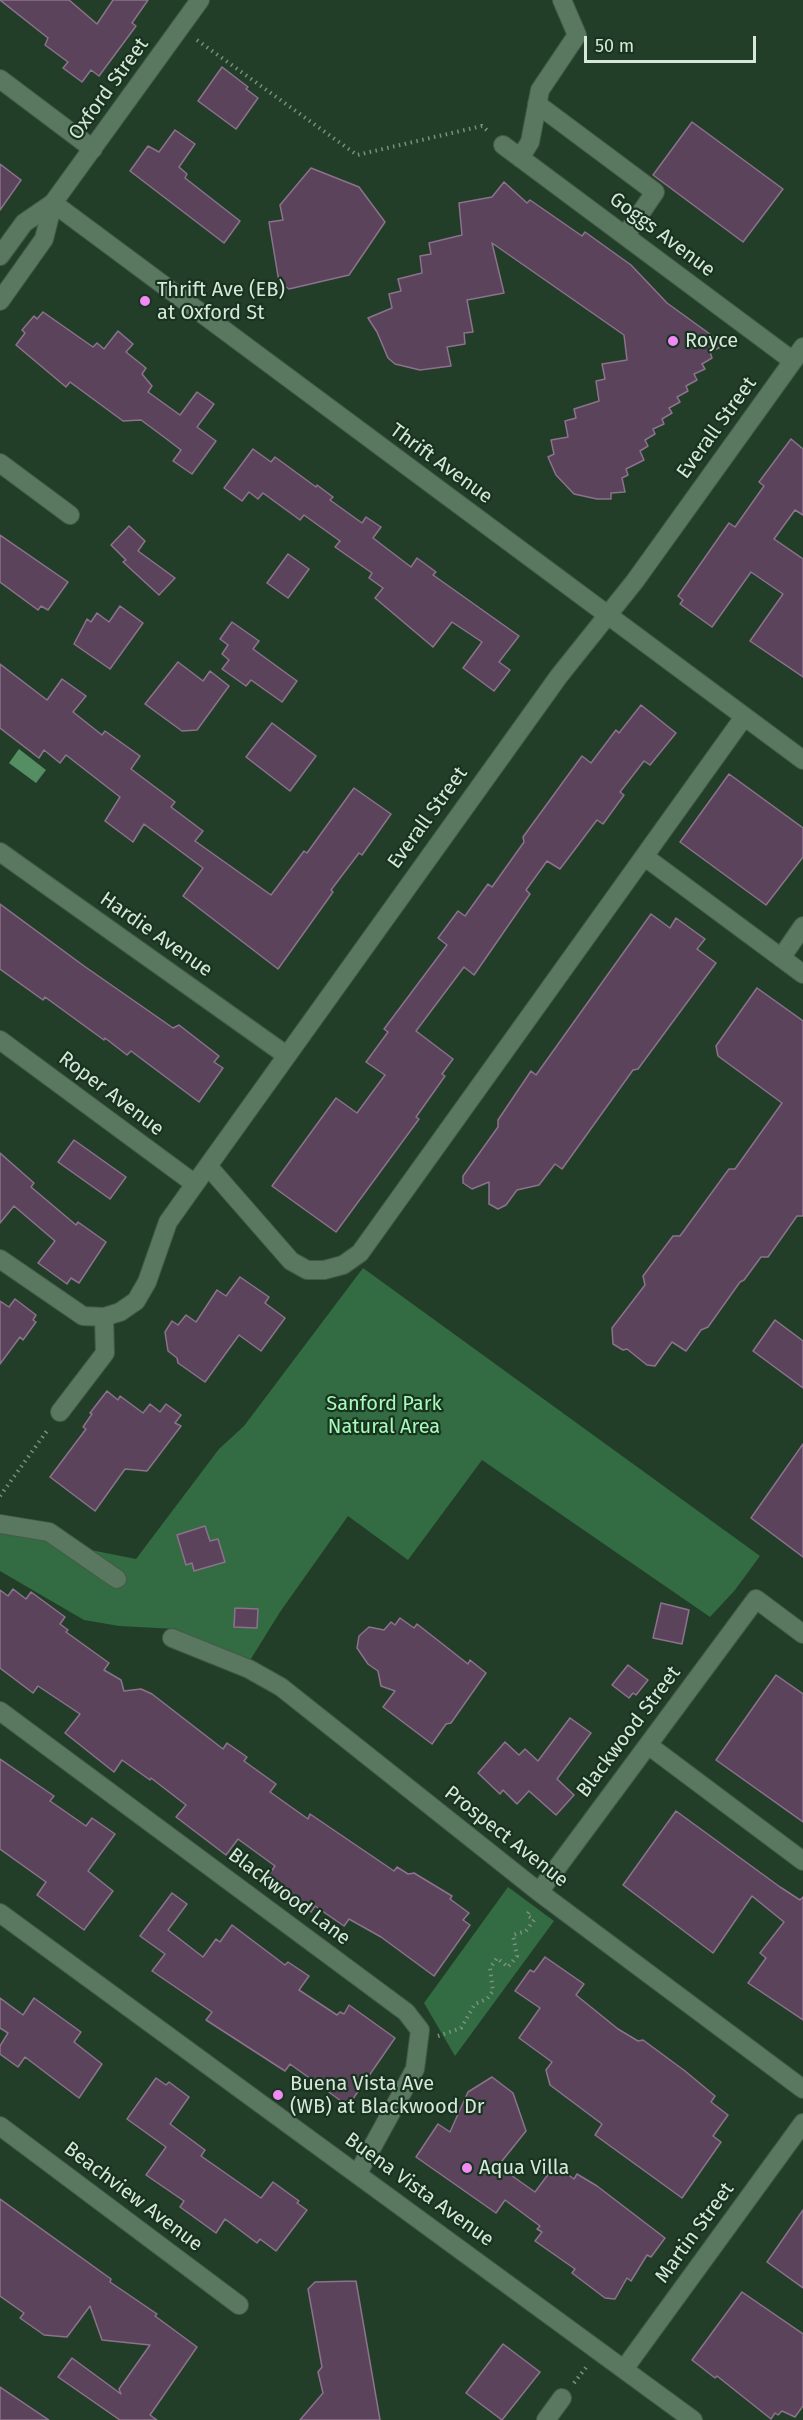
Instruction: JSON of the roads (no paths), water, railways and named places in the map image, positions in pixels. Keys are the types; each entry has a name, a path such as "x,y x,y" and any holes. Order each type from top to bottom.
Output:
{"street":[{"name":"Oxford Street","path":"0,256 24,223 53,203 200,0"},
{"path":"520,158 530,142 540,90 577,35 562,0"},
{"path":"0,79 93,149"},
{"path":"537,104 655,192 625,236"},
{"name":"Goggs Avenue","path":"503,145 625,236 798,354"},
{"name":"Oxford Street","path":"0,301 44,238 53,203"},
{"name":"Thrift Avenue","path":"53,203 803,760"},
{"name":"Everall Street","path":"104,1317 120,1312 136,1300 147,1282 168,1222 559,676 608,615 798,354"},
{"path":"0,463 70,515"},
{"path":"208,1166 291,1261 307,1270 324,1270 344,1265 360,1252 744,717"},
{"name":"Hardie Avenue","path":"0,852 286,1055"},
{"path":"645,857 803,974"},
{"path":"781,958 803,926"},
{"name":"Roper Avenue","path":"0,1040 195,1184"},
{"path":"0,1259 83,1316 104,1317 105,1353 60,1412"},
{"path":"0,1524 49,1532 117,1579"},
{"name":"Blackwood Street","path":"539,1892 756,1599 803,1634"},
{"name":"Prospect Avenue","path":"172,1638 249,1669 281,1687 539,1892 803,2089"},
{"name":"Blackwood Lane","path":"0,1711 406,2012 420,2030 415,2068 358,2173"},
{"path":"648,1745 803,1862"},
{"name":"Buena Vista Avenue","path":"0,1913 693,2420"},
{"name":"Martin Street","path":"624,2369 803,2123"},
{"name":"Beachview Avenue","path":"0,2126 238,2305"},
{"path":"546,2420 562,2398"}],"place":[{"name":"Thrift Ave (EB) at Oxford St","path":"145,301"},
{"name":"Royce","path":"673,341"},
{"name":"Buena Vista Ave (WB) at Blackwood Dr","path":"278,2095"},
{"name":"Aqua Villa","path":"467,2168"}],"park label":[{"name":"Sanford Park Natural Area","path":"384,1416"}]}
